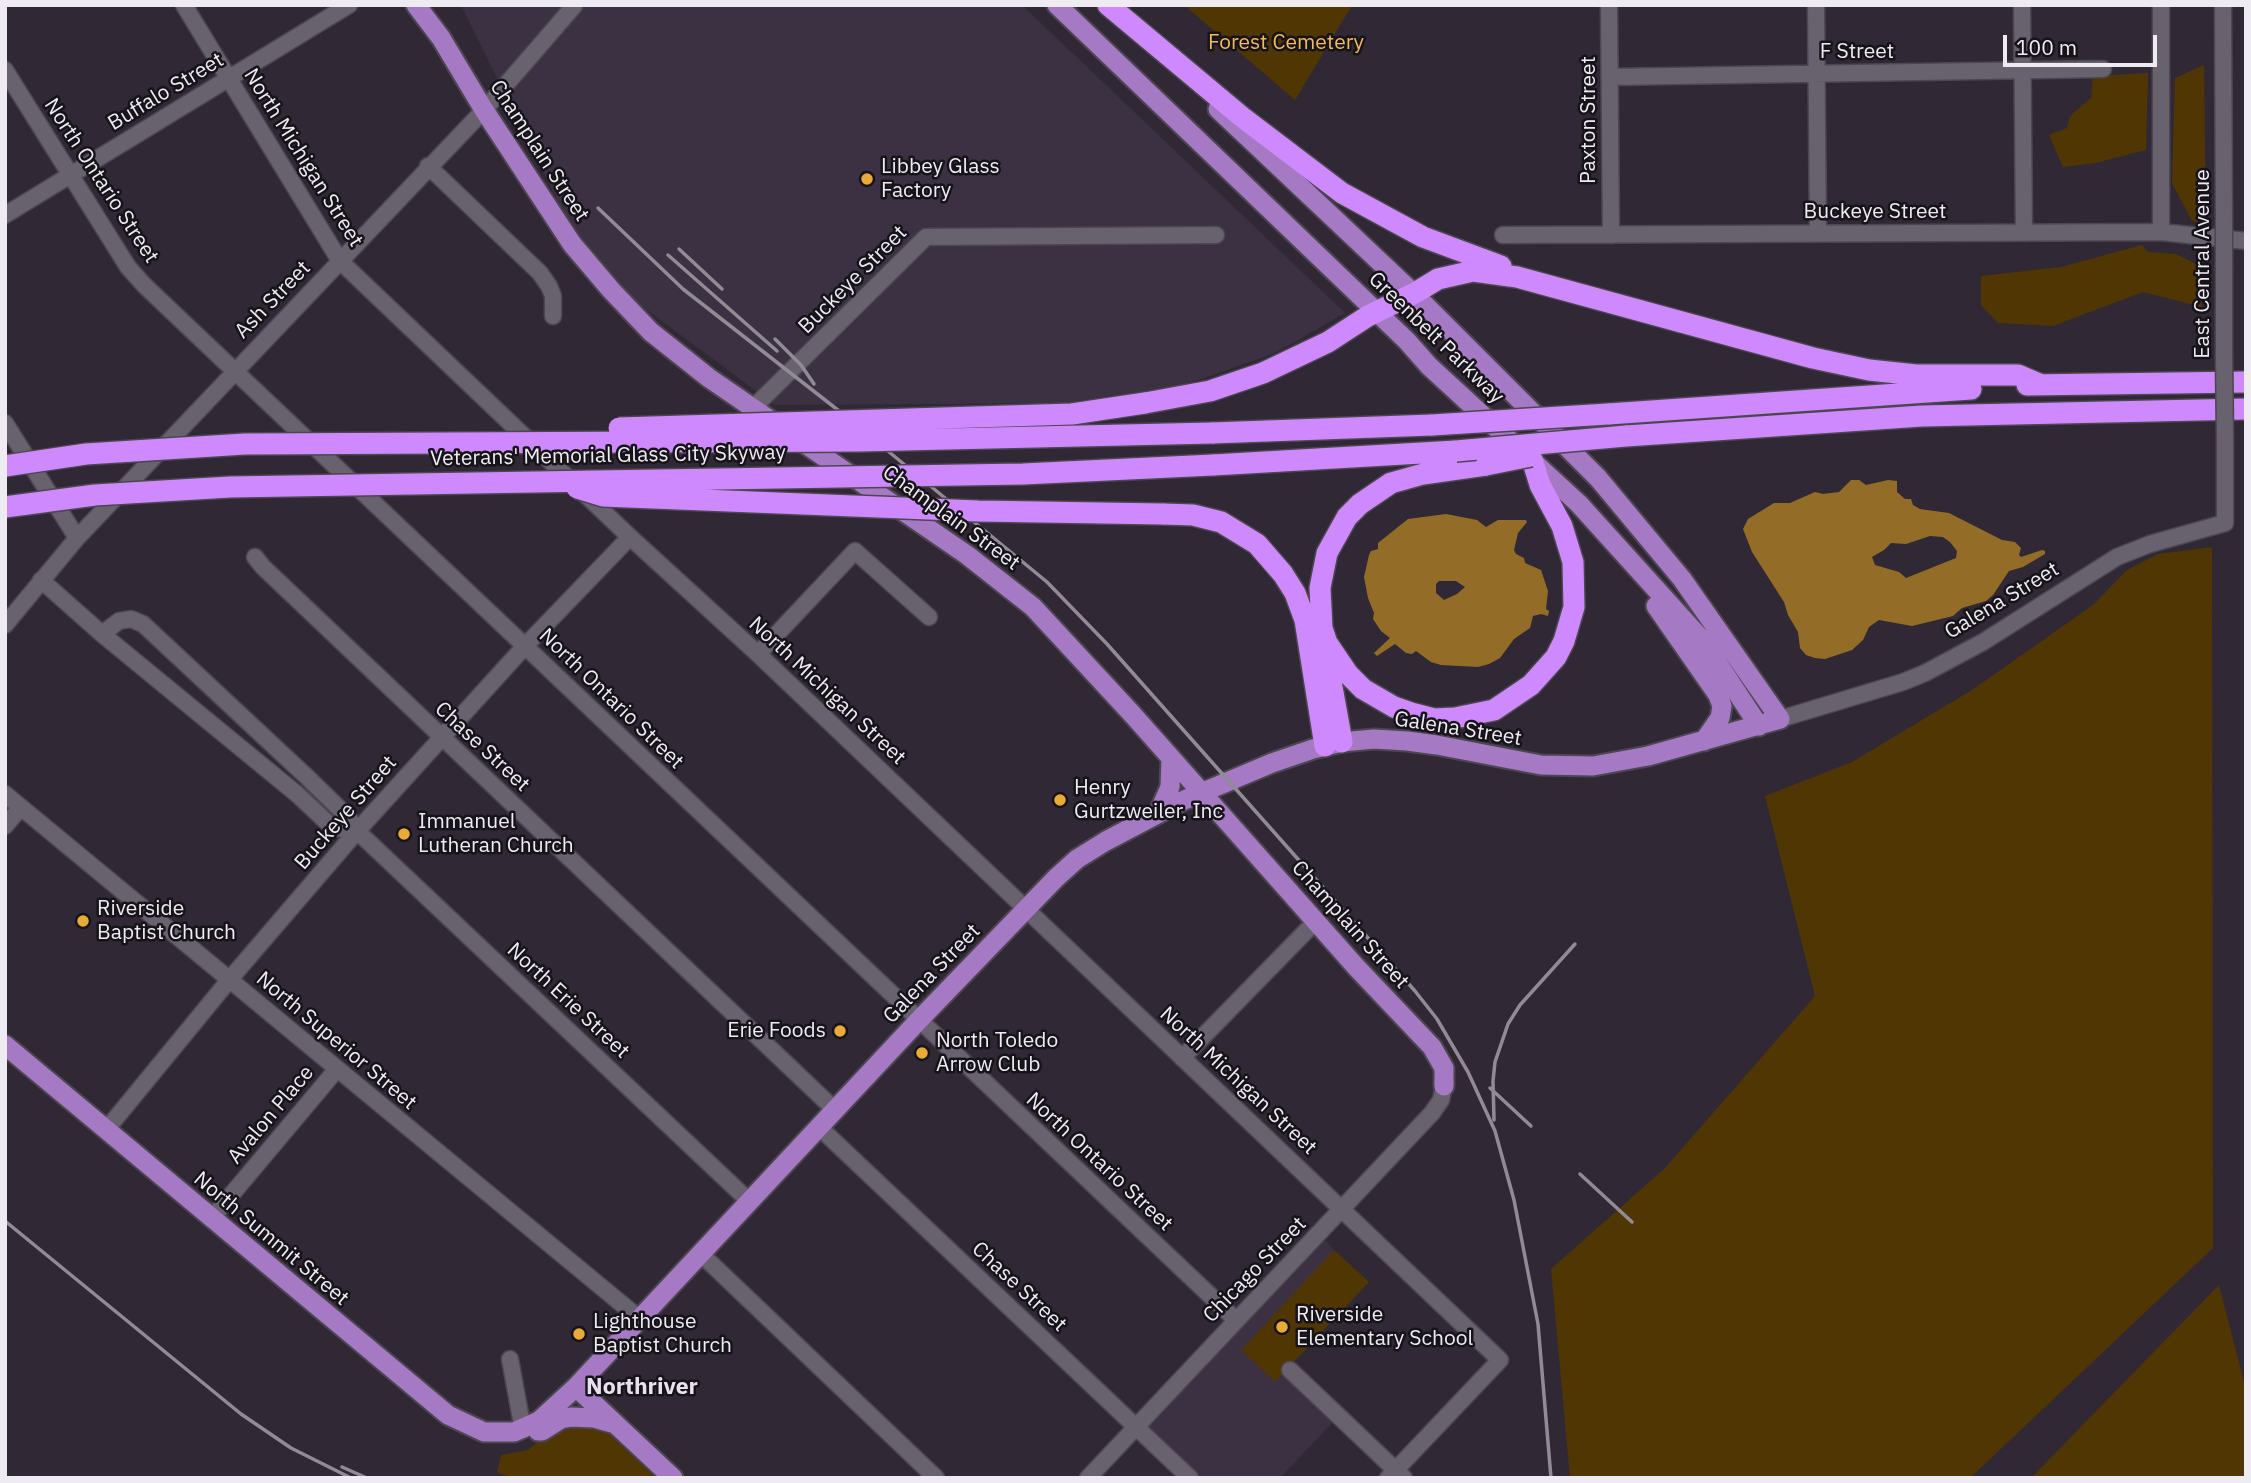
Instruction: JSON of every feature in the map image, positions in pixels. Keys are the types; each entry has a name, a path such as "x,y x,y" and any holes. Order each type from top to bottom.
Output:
{"highway":[{"path":"1108,5 1264,135 1342,193 1423,237 1589,296"},
{"path":"245,444 1072,414 1210,391 1263,373 1328,342 1376,312 1438,279 1473,271 1517,277 1767,346 1869,370 1916,375 2018,375 2039,384 2246,382"},
{"name":"Veterans' Memorial Glass City Skyway","path":"5,466 86,454 245,444 846,442 1432,425 2039,384"},
{"path":"1334,744 1320,588 1327,553 1338,530 1360,504 1391,483 1626,436 1922,416 2246,409"},
{"name":"Veterans' Memorial Glass City Skyway","path":"5,508 95,495 230,487 1023,474 1457,451 1626,436"},
{"path":"1322,628 1335,657 1363,689 1411,713 1434,719 1475,716 1494,710 1518,696 1545,672 1556,657 1570,622 1574,597 1573,562 1569,544 1540,485 1532,459"},
{"path":"558,482 603,496 978,511 1193,515 1221,522 1257,544 1283,574 1295,593 1305,620 1334,744"}],"main road":[{"name":"Champlain Street","path":"416,5 441,37 484,110 572,244 611,290 651,332 709,378 967,555 1032,607 1171,758 1315,922 1432,1047 1444,1068 1444,1086"},
{"name":"Greenbelt Parkway","path":"1056,5 1429,366 1579,504 1703,641 1759,726"},
{"name":"Greenbelt Parkway","path":"1102,5 1237,126 1414,294 1598,478 1682,579 1780,719"},
{"path":"1579,504 1672,627 1718,695 1722,706 1720,718 1704,741"},
{"name":"Galena Street","path":"523,1430 539,1421 576,1387 919,1020 1077,859 1159,812 1272,763 1334,744 1374,739 1417,742 1514,761 1568,767 1622,762 1780,719"},
{"path":"1159,812 1170,787 1171,758"},
{"name":"North Summit Street","path":"5,1045 448,1415 484,1432 503,1434 523,1430 542,1431 561,1419 571,1417 594,1418 619,1426"},
{"path":"576,1387 673,1478"}],"street":[{"name":"North Michigan Street","path":"184,5 340,261 758,654 1500,1360 1396,1475"},
{"name":"Buffalo Street","path":"5,215 349,5"},
{"name":"Paxton Street","path":"1609,5 1611,235"},
{"path":"1816,5 1818,233"},
{"path":"2022,5 2024,233"},
{"name":"East Central Avenue","path":"2161,5 2161,232"},
{"name":"East Central Avenue","path":"2222,5 2225,523"},
{"name":"Ash Street","path":"9,621 77,538 484,110 574,6"},
{"name":"F Street","path":"1611,77 2103,69"},
{"name":"North Ontario Street","path":"5,70 128,267 234,371 1236,1320"},
{"path":"428,166 540,273 553,296 553,316"},
{"name":"Buckeye Street","path":"1503,235 2161,232 2246,241"},
{"name":"Buckeye Street","path":"759,412 926,237 1216,235"},
{"path":"5,423 77,538"},
{"name":"Galena Street","path":"1780,719 1925,673 1983,642 2117,557 2150,544 2225,523"},
{"name":"Buckeye Street","path":"106,1130 230,979 357,831 525,646 631,537"},
{"path":"758,654 855,551 929,617"},
{"name":"Chase Street","path":"255,557 835,1110"},
{"name":"North Erie Street","path":"41,580 332,827 357,831"},
{"path":"5,601 9,621"},
{"name":"North Erie Street","path":"102,634 119,621 131,619 143,624 337,806 357,831 750,1202"},
{"path":"194,709 210,687"},
{"name":"North Superior Street","path":"5,794 640,1319"},
{"path":"5,826 21,807"},
{"path":"1182,1058 1315,922"},
{"name":"Avalon Place","path":"211,1219 337,1069"},
{"name":"Chicago Street","path":"1088,1478 1432,1113 1441,1100 1444,1086"},
{"name":"Chase Street","path":"819,1127 1190,1478"},
{"path":"700,1253 936,1478"},
{"path":"510,1359 523,1430"},
{"path":"1290,1370 1396,1475"}],"shaded area":[{"path":"461,5 1022,5 1345,313 1275,353 1201,379 1150,393 1071,403 775,405 635,301 567,220"},
{"path":"1851,480 1859,480 1866,485 1888,480 1897,481 1897,492 1905,499 1911,499 1913,505 1920,509 1949,513 2002,540 2015,542 2021,548 2021,557 2042,550 2045,554 2023,567 2009,571 1986,601 1962,608 1953,616 1912,626 1879,620 1869,627 1863,640 1852,650 1825,659 1815,658 1806,655 1800,648 1798,632 1784,602 1752,552 1743,529 1748,519 1774,503 1790,503 1815,492 1839,492","holes":["1930,536 1943,537 1957,551 1956,558 1906,578 1899,572 1875,565 1872,557 1891,543 1906,544"]},
{"path":"1446,514 1477,520 1486,527 1498,520 1526,520 1518,533 1514,550 1524,558 1525,563 1541,570 1548,591 1548,616 1533,616 1530,628 1514,639 1500,658 1478,667 1441,665 1431,662 1416,651 1412,654 1406,653 1395,644 1377,656 1374,653 1390,638 1373,619 1374,613 1364,577 1371,551 1378,549 1378,543 1408,519","holes":["1439,581 1456,581 1465,587 1457,594 1444,600 1436,593 1436,584"]},
{"name":"Riverside Elementary School","path":"1324,1238 1334,1250 1284,1372 1332,1423 1280,1478 1201,1478 1146,1425"}],"green space":[{"name":"Forest Cemetery","path":"1184,5 1352,5 1295,100"},
{"path":"2204,65 2206,225 2192,221 2172,183 2175,78"},
{"path":"2148,73 2146,150 2095,163 2063,167 2049,135 2067,128 2070,116 2091,98 2093,76"},
{"path":"2142,245 2148,252 2176,254 2202,267 2202,307 2143,292 2053,326 1998,323 1981,305 1981,276 2061,267"},
{"path":"2212,547 2213,1248 1970,1478 1570,1478 1551,1269 1665,1168 1815,996 1765,796 1852,762 1972,690 2093,605 2127,570 2158,554"},
{"path":"1334,1250 1369,1282 1275,1382 1241,1350"},
{"path":"2219,1285 2246,1390 2246,1478 2031,1478"},
{"path":"579,1421 604,1429 656,1478 517,1478 497,1473 501,1455 528,1450 551,1430"}],"railway":[{"path":"598,208 683,289 843,414 1047,582 1107,644 1437,1019 1468,1072 1495,1131 1514,1200 1538,1324 1551,1478"},
{"path":"679,249 722,289"},
{"path":"668,255 777,351"},
{"path":"775,339 801,365 814,384"},
{"path":"1494,1120 1495,1062 1508,1024 1520,1005 1575,944"},
{"path":"1490,1088 1531,1126"},
{"path":"1580,1174 1632,1222"},
{"path":"5,1221 241,1414 291,1448 351,1478"},
{"path":"342,1467 367,1478"}],"place":[{"name":"Libbey Glass Factory","path":"867,179"},
{"name":"Henry Gurtzweiler, Inc","path":"1060,800"},
{"name":"Immanuel Lutheran Church","path":"404,834"},
{"name":"Riverside Baptist Church","path":"83,921"},
{"name":"Erie Foods","path":"840,1031"},
{"name":"North Toledo Arrow Club","path":"922,1053"},
{"name":"Riverside Elementary School","path":"1282,1327"},
{"name":"Lighthouse Baptist Church","path":"579,1334"}],"district":[{"name":"Northriver","path":"642,1387"}]}
